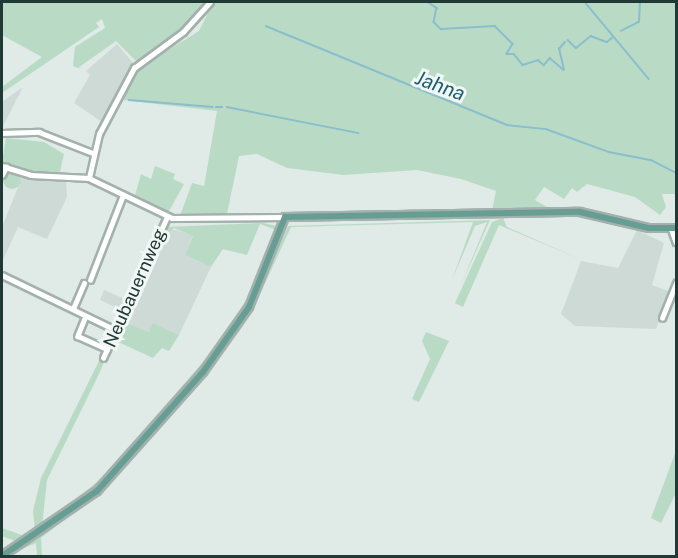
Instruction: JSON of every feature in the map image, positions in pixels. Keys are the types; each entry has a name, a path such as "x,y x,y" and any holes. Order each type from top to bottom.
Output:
{"main road":[{"path":"2,556 97,491 203,372 249,307 285,217 557,213 674,228"}],"street":[{"path":"89,178 93,153 136,64 183,32 210,2"},
{"path":"2,132 39,132 69,148 93,153"},
{"path":"2,175 4,166 31,175 89,178 167,217 198,219 285,217"},
{"path":"73,309 123,195"},
{"name":"Neubauernweg","path":"103,358 167,217"},
{"path":"674,228 676,242"},
{"path":"2,275 116,330"},
{"path":"662,318 676,283"},
{"path":"86,315 78,336 107,349"}],"shaded area":[{"path":"117,44 134,64 102,122 74,103 90,75 86,71"},
{"path":"23,87 2,128 2,102"},
{"path":"23,175 66,179 67,197 47,239 18,227 2,262 2,227"},
{"path":"165,227 193,235 185,255 211,267 179,335 154,324 149,332 122,321"},
{"path":"637,230 664,243 652,285 671,292 656,329 575,326 561,314 581,261 618,268"},
{"path":"104,290 127,300 122,310 100,300"}],"green space":[{"path":"2,2 200,2 204,5 177,35 137,62 116,41 78,68 73,66 75,47 105,28 102,19 96,23 99,27 2,93 2,87 42,57 2,35"},
{"path":"202,2 210,6 215,2 676,2 675,194 662,194 666,207 660,215 635,197 587,184 577,192 572,188 564,199 544,187 535,200 554,211 180,216 192,183 204,186 217,111 123,100 139,68 199,31 210,9","holes":["257,154 287,168 343,175 417,170 461,179 496,191 492,210 227,214 239,156"]},
{"path":"6,138 44,142 64,154 60,172 30,172 2,162"},
{"path":"155,166 175,174 173,179 184,184 168,213 134,199 141,174 151,179"},
{"path":"12,171 18,174 21,180 18,186 12,189 6,186 3,180 6,174"},
{"path":"503,218 507,227 582,260 499,225 463,307 455,303 492,222"},
{"path":"490,220 461,285 487,222 475,226 452,280 473,222 291,227 262,290 240,330 180,406 99,493 41,538 42,556 37,556 36,543 5,556 86,502 178,404 239,328 288,226"},
{"path":"263,223 277,226 275,242 247,306 212,358 93,491 55,522 2,554 15,541 2,536 2,528 24,536 35,530 33,511 41,478 100,359 104,362 100,372 47,480 42,526 103,477 210,354 255,287 276,230 260,224 247,255 223,249 211,267 185,255 193,236 174,228 154,247 165,227"},
{"path":"122,321 149,332 153,323 179,335 169,351 162,348 153,358 114,340"},
{"path":"426,332 449,341 419,402 412,399 430,359 422,341"},
{"path":"676,451 676,493 661,523 651,518"}],"waterway":[{"path":"428,2 437,8 434,22 441,29 495,26 513,44 507,54 514,54 523,65 538,60 544,65 550,58 564,70 559,49 565,42"},
{"path":"585,2 649,79"},
{"path":"621,31 639,22 640,2"},
{"name":"Jahna","path":"266,26 507,125 546,129 609,152 651,160 676,173"},
{"path":"568,40 576,48 591,36 607,42 612,38"},
{"path":"129,100 213,107"},
{"path":"216,107 222,107"},
{"path":"227,107 358,133"}]}
